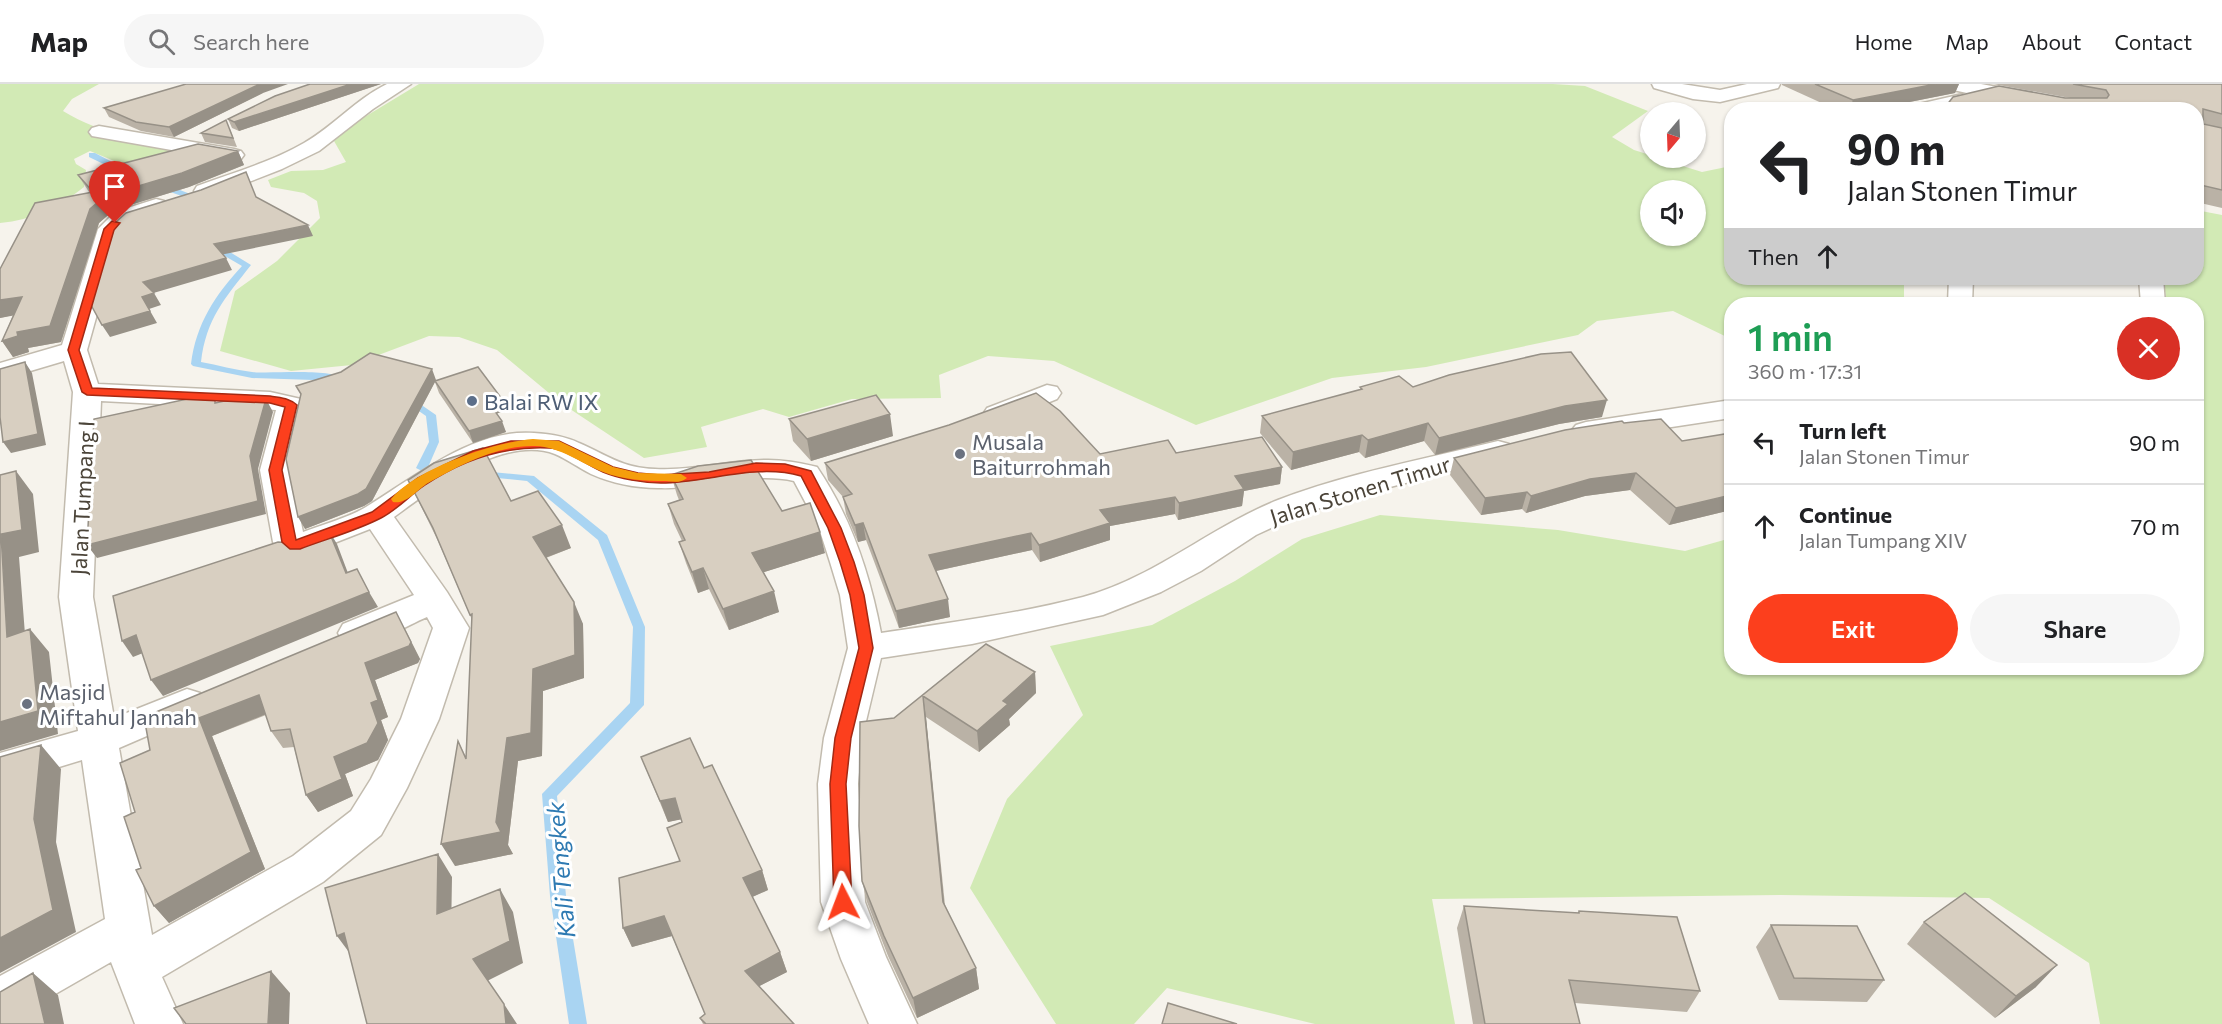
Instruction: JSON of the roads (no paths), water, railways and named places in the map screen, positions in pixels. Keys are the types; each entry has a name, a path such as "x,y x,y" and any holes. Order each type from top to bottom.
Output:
{"street":[{"path":"1661,84 1693,93 1720,96 1771,84"},
{"path":"1951,84 2048,102"},
{"path":"0,372 74,350 109,229 123,218 182,199 311,148 352,118 375,97 394,85"},
{"path":"1949,102 1995,92"},
{"path":"177,145 212,130"},
{"path":"99,132 277,162"},
{"name":"Jalan Tumpang I","path":"74,350 87,392 76,597 132,948 159,1024"},
{"path":"87,392 285,402 291,405 275,470 289,542 295,546 376,515 422,481 477,454 511,444 533,442 555,444 609,470 638,477 660,479 709,476 756,467 821,470 835,528 857,595 866,648 843,738 838,784 843,902 864,960 893,1024"},
{"path":"973,422 1047,393"},
{"path":"1559,435 1724,410"},
{"name":"Jalan Stonen Timur","path":"866,648 972,632 1091,607 1159,579 1245,528 1290,507 1360,485 1528,443"},
{"path":"0,1001 132,948 308,869 366,823 387,788 420,719 451,628 435,600 376,515"},
{"path":"327,645 435,600"},
{"path":"0,769 99,740 218,690"}],"waterway":[{"name":"Kali Tengkek","path":"92,155 129,173"},
{"name":"Kali Tengkek","path":"159,185 199,199"},
{"name":"Kali Tengkek","path":"218,242 221,250 247,265 212,310 201,335 196,364 252,375 316,376 340,379"},
{"name":"Kali Tengkek","path":"407,398 431,415 434,442 422,468 440,470"},
{"name":"Kali Tengkek","path":"481,474 530,478 603,538 639,627 637,705 549,794 558,896 578,1024"}],"place":[{"name":"Balai RW IX","path":"472,401"},
{"name":"Musala Baiturrohmah","path":"960,454"},
{"name":"Masjid Miftahul Jannah","path":"27,704"}]}
